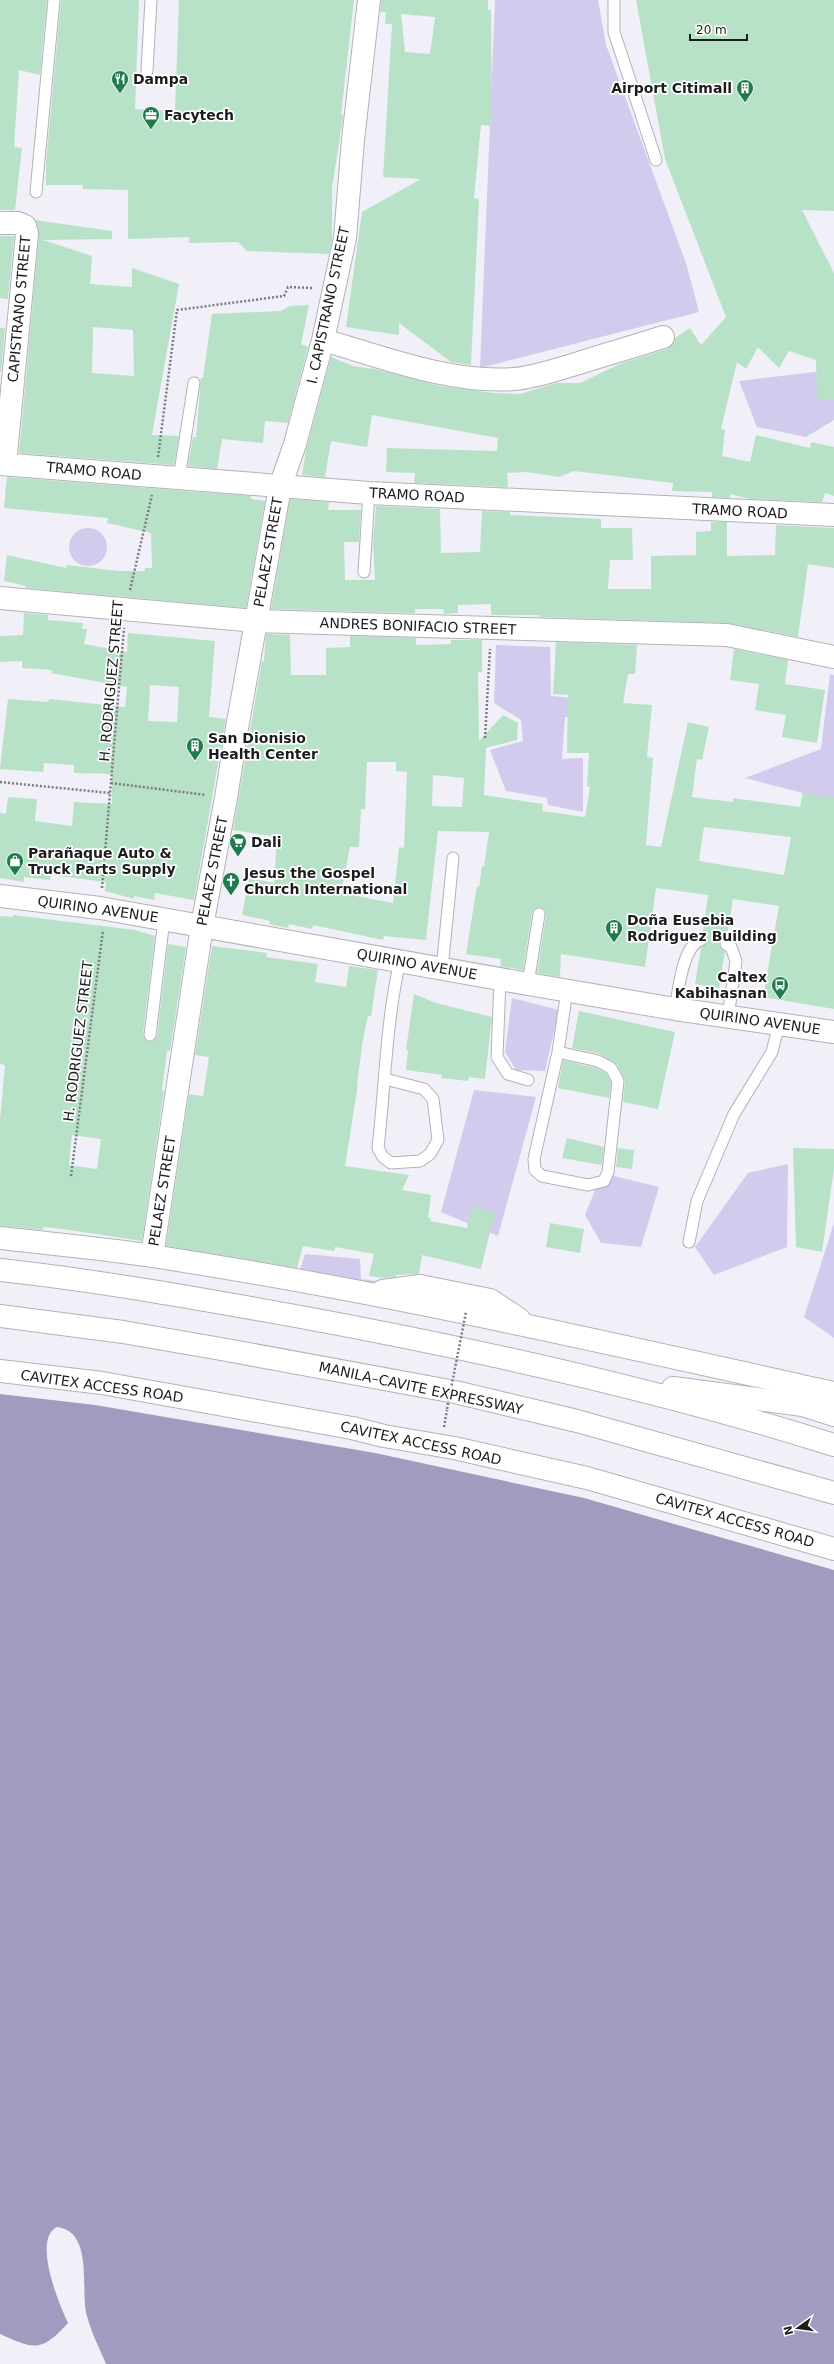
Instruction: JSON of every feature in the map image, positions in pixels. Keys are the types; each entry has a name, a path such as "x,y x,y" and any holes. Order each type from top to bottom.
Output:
{"main road":[{"name":"I. CAPISTRANO STREET","path":"280,487 295,444 322,340 345,238 353,140 369,0"},
{"name":"CAPISTRANO STREET","path":"0,223 18,223 25,226 27,234 2,464"},
{"path":"322,340 462,377 481,379 515,379 557,370 663,337"},
{"name":"TRAMO ROAD","path":"2,464 369,493 834,515"},
{"name":"PELAEZ STREET","path":"152,1256 202,926 226,798 280,487"},
{"name":"ANDRES BONIFACIO STREET","path":"0,598 256,621 727,635 834,657"},
{"name":"QUIRINO AVENUE","path":"0,896 103,909 675,1009 834,1032"},
{"path":"0,1238 152,1256 368,1294 420,1286 437,1289 490,1300 529,1325 834,1393"},
{"path":"0,1270 128,1288 280,1313 414,1338 589,1377 834,1445"},
{"name":"MANILA–CAVITE EXPRESSWAY","path":"0,1316 123,1332 455,1392 585,1424 834,1493"},
{"name":"CAVITEX ACCESS ROAD","path":"0,1371 110,1385 352,1428 384,1436 454,1448 587,1478 834,1549"},
{"path":"589,1377 803,1405 834,1414"}],"lane":[{"path":"36,192 54,0"},
{"path":"147,71 151,0"},
{"path":"614,0 614,32 656,160"},
{"path":"179,478 194,383"},
{"path":"364,572 369,493"},
{"path":"442,969 453,858"},
{"path":"528,984 539,914"},
{"path":"150,1034 164,919"},
{"path":"675,1009 688,949 695,941 702,939"},
{"path":"726,944 732,947 736,961 728,1017"},
{"path":"386,1079 424,1089 433,1099 438,1140 430,1154 420,1161 391,1163 383,1157 378,1148 396,981 400,961"},
{"path":"500,979 497,1056 508,1074 528,1080"},
{"path":"558,1052 598,1061 611,1068 618,1081 608,1172 604,1181 588,1185 542,1176 535,1170 534,1159 558,1052 567,990"},
{"path":"689,1242 698,1201 734,1114 772,1052 779,1024"}],"path":[{"name":"H. RODRIGUEZ STREET","path":"71,1176 103,909 110,793 125,610 156,476 177,310 284,296 288,287 334,289"},
{"path":"485,738 491,628"},
{"path":"0,782 110,793"},
{"path":"111,783 226,798"},
{"path":"443,1428 466,1312"}],"shaded area":[{"path":"495,0 598,0 606,45 686,263 699,312 480,368"},
{"path":"814,372 834,374 834,420 806,437 757,427 739,381"},
{"path":"88,528 101,534 107,547 101,560 88,566 75,560 69,547 75,534"},
{"path":"496,645 550,647 551,696 588,699 587,717 565,717 562,759 583,758 583,812 548,805 547,798 506,791 490,750 523,741 521,720 494,703"},
{"path":"830,674 834,675 834,801 745,778 821,749"},
{"path":"512,998 559,1010 545,1071 516,1070 505,1052"},
{"path":"474,1090 536,1097 498,1236 441,1212"},
{"path":"788,1164 787,1247 714,1275 695,1247 748,1173"},
{"path":"602,1173 659,1187 641,1247 601,1243 585,1215"},
{"path":"834,1223 834,1338 804,1317"},
{"path":"305,1254 360,1259 361,1279 384,1282 382,1289 297,1279"},
{"path":"0,1394 95,1405 375,1453 584,1498 834,1570 834,2364 106,2364 92,2332 86,2312 81,2249 76,2239 68,2231 57,2227 50,2234 47,2244 47,2258 54,2287 68,2323 59,2333 44,2344 29,2345 0,2334"}],"building":[{"path":"0,0 47,0 40,75 19,70 14,147 22,148 15,210 0,210"},
{"path":"61,0 139,0 135,109 175,111 179,0 354,0 341,115 343,115 342,124 332,187 332,239 329,254 247,251 238,242 189,243 189,237 128,239 128,190 83,189 83,185 46,185 46,164"},
{"path":"381,0 488,0 488,10 491,10 492,126 481,125 474,198 479,199 471,365 451,362 399,323 399,335 346,327 362,212 421,179 383,177 392,24 385,24 386,12 380,12","holes":["401,14 435,17 430,54 405,52"]},
{"path":"636,0 834,0 834,211 802,210 834,273 834,400 817,400 816,360 789,351 779,368 758,347 746,369 737,362 721,429 725,430 722,456 750,462 756,435 810,448 811,442 834,447 834,496 825,493 822,502 751,499 730,494 730,498 712,497 712,492 672,491 673,483 574,471 559,477 527,472 507,473 508,487 414,483 415,473 386,472 387,448 497,451 498,438 372,415 367,447 331,441 325,477 302,475 306,450 331,357 353,366 375,369 440,386 494,393 520,394 556,383 580,383 622,363 667,349 672,345 675,338 690,328 701,345 726,317 665,159"},
{"path":"35,220 112,231 112,239 43,240 92,256 90,284 132,287 132,268 179,284 152,435 179,436 174,465 19,453 39,235","holes":["93,327 133,330 134,376 92,373"]},
{"path":"0,236 14,236 8,299 0,298"},
{"path":"309,305 301,344 308,347 288,423 265,421 263,443 222,439 217,469 188,466 193,437 196,437 201,378 203,378 212,314 281,311 290,306"},
{"path":"0,328 5,328 1,372 0,372"},
{"path":"7,477 251,496 251,499 265,501 246,608 26,588 26,586 4,581 7,555 66,568 67,565 118,571 145,571 145,568 152,568 151,533 107,523 108,518 4,508"},
{"path":"290,499 329,502 328,510 361,510 359,542 344,542 345,580 375,580 373,542 376,506 440,509 441,553 480,552 482,511 510,512 510,515 601,519 601,528 632,528 633,560 610,560 608,589 651,589 651,556 696,555 696,532 711,531 711,522 727,522 727,556 775,555 776,525 834,528 834,568 808,564 798,637 728,623 539,617 539,615 491,615 491,604 458,605 458,613 444,614 443,609 415,609 415,613 271,609"},
{"path":"24,613 48,615 48,620 83,623 82,629 87,629 84,644 127,652 128,633 215,641 209,717 226,719 194,900 155,893 154,900 134,896 134,899 105,891 106,882 51,875 50,880 24,877 24,882 0,878 0,813 6,814 8,797 37,799 35,821 72,826 74,802 112,804 112,774 74,773 74,765 44,763 43,772 0,769 8,699 48,702 49,699 125,707 127,687 51,673 52,670 22,668 22,661 0,662 0,636 23,635","holes":["150,685 179,687 177,722 148,721"]},
{"path":"266,634 290,635 291,675 326,675 326,648 350,647 350,636 416,638 416,645 451,644 451,640 482,640 482,672 478,672 479,741 503,715 518,723 517,740 486,748 484,795 543,804 542,811 585,817 590,787 587,787 589,753 567,753 568,695 553,694 556,642 637,645 635,674 628,674 623,703 652,705 647,757 653,758 646,845 661,847 688,722 709,727 702,760 697,759 692,797 733,802 733,798 800,807 803,792 834,798 834,1009 763,997 779,906 733,899 727,937 722,938 719,943 725,951 719,988 695,984 701,948 709,939 708,935 703,932 708,895 656,888 645,967 561,954 560,977 537,973 546,915 544,909 540,907 534,909 532,913 523,970 500,966 501,959 466,954 477,886 479,887 482,866 484,867 489,832 438,831 426,940 384,936 383,940 313,925 312,929 289,924 288,928 269,924 270,921 242,915 249,878 274,883 277,837 233,830 262,661 264,661","holes":["367,762 396,762 396,771 407,772 404,848 399,847 393,903 341,893 350,847 359,847 361,809 365,809","433,775 464,778 462,807 432,806","704,827 791,837 784,875 699,861"]},
{"path":"734,649 788,660 785,684 825,690 817,743 782,737 786,715 755,710 759,684 730,680"},
{"path":"13,915 135,930 155,936 143,1034 144,1038 149,1042 153,1041 157,1036 168,944 186,947 170,1051 167,1051 162,1090 164,1091 142,1241 63,1229 43,1227 43,1230 0,1226 0,1120 5,1065 0,1064 0,916 13,917","holes":["72,1135 101,1139 97,1169 69,1165"]},
{"path":"212,946 267,953 266,957 318,964 315,982 346,987 349,966 378,970 371,1016 368,1016 363,1039 358,1084 345,1166 409,1175 402,1190 431,1195 428,1218 431,1218 430,1221 467,1228 471,1207 495,1211 481,1269 422,1255 419,1274 396,1275 396,1277 383,1278 369,1276 374,1254 335,1247 334,1251 303,1246 297,1268 166,1246 189,1094 203,1096 209,1057 195,1055"},
{"path":"414,994 436,1003 492,1017 485,1079 469,1077 468,1081 441,1078 442,1075 406,1070 408,1050 406,1050"},
{"path":"579,1011 675,1032 658,1109 623,1102 625,1081 617,1064 600,1054 572,1048"},
{"path":"563,1060 596,1068 606,1073 611,1082 609,1098 558,1088"},
{"path":"567,1138 604,1147 602,1165 562,1158"},
{"path":"618,1148 634,1150 632,1169 616,1167"},
{"path":"793,1148 834,1149 834,1169 822,1252 796,1247"},
{"path":"550,1223 584,1229 580,1253 546,1247"}],"place":[{"name":"Dampa","path":"120,94"},
{"name":"Airport Citimall","path":"745,103"},
{"name":"Facytech","path":"151,130"},
{"name":"San Dionisio Health Center","path":"195,761"},
{"name":"Dali","path":"238,857"},
{"name":"Parañaque Auto & Truck Parts Supply","path":"15,876"},
{"name":"Jesus the Gospel Church International","path":"231,896"},
{"name":"Doña Eusebia Rodriguez Building","path":"614,943"},
{"name":"Caltex Kabihasnan","path":"780,1000"}]}
